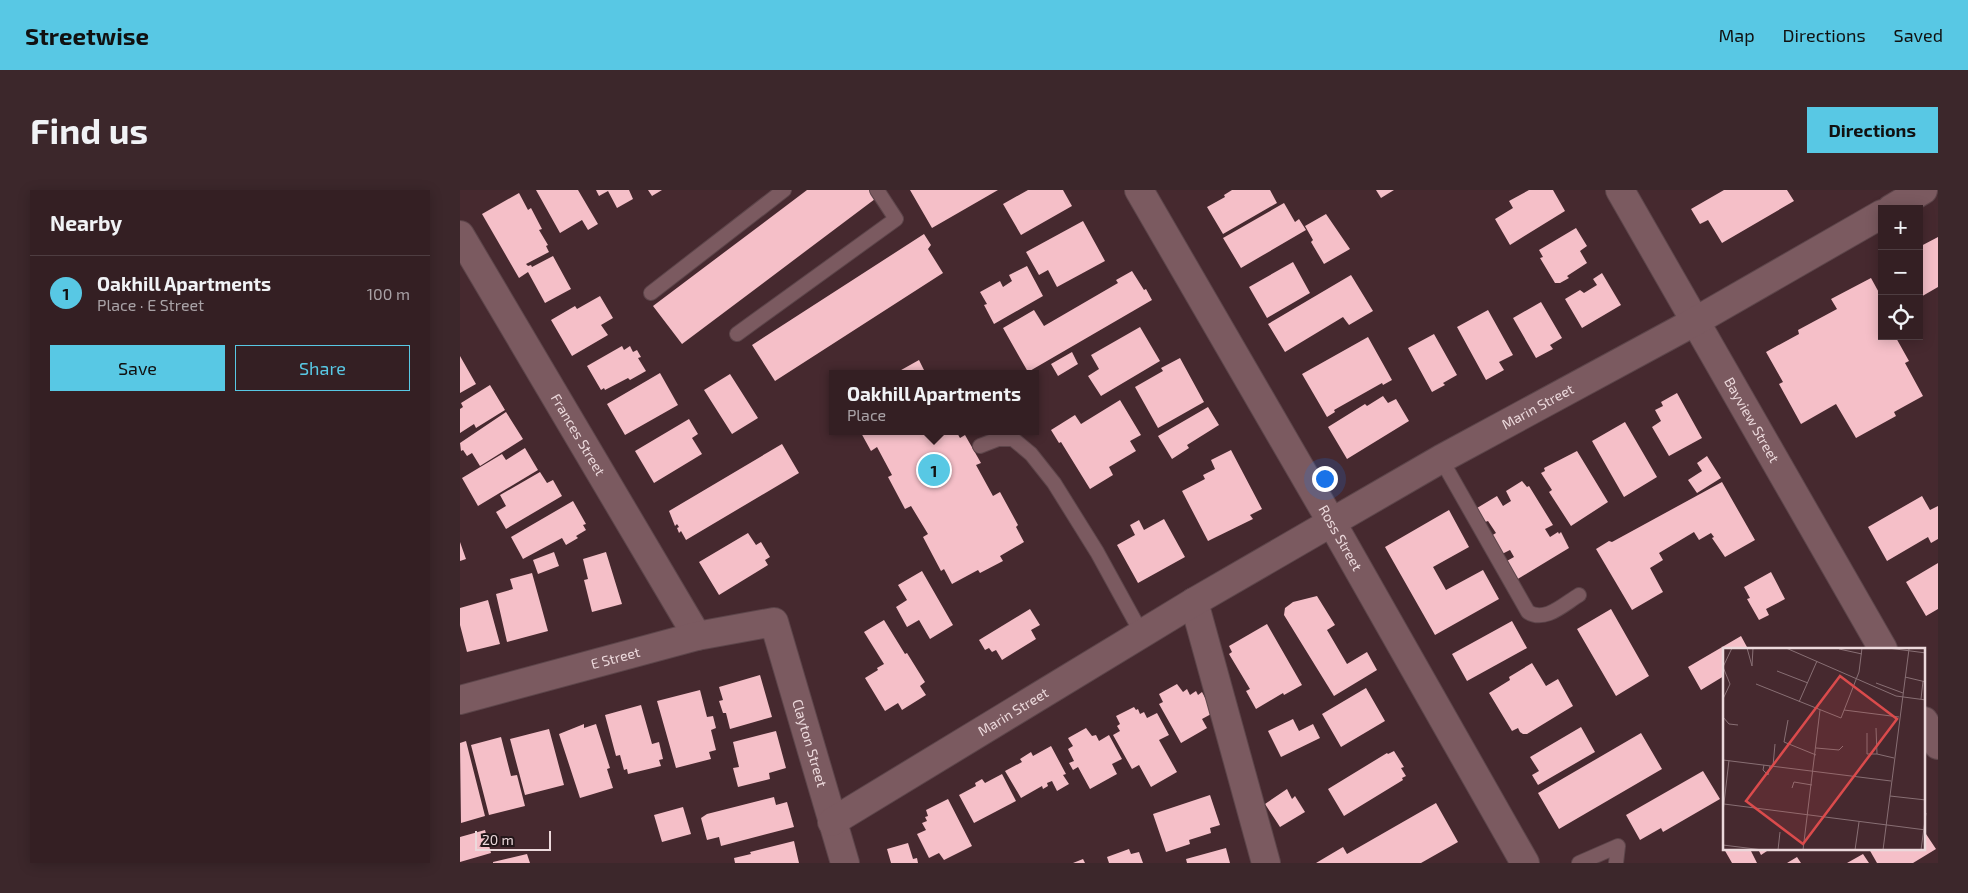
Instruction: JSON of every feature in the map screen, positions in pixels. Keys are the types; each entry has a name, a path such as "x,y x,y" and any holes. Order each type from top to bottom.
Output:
{"street":[{"name":"Ross Street","path":"1139,190 1332,523 1524,862"},
{"name":"Bayview Street","path":"1620,190 1882,648"},
{"path":"1898,205 1923,190"},
{"name":"Marin Street","path":"832,822 1194,602 1440,459 1694,322 1878,216"},
{"name":"Frances Street","path":"460,235 697,636"},
{"path":"1194,602 1266,863"},
{"name":"E Street","path":"460,700 697,636 774,622"},
{"name":"Clayton Street","path":"774,622 845,863"},
{"path":"1926,724 1938,745"}],"lane":[{"path":"651,293 784,190"},
{"path":"737,334 896,219 876,190"},
{"path":"980,446 998,439 1013,439 1031,454 1054,483 1097,552 1142,634"},
{"path":"1440,459 1528,612 1534,616 1545,616 1579,595"},
{"path":"1579,863 1618,846 1616,863"}],"building":[{"path":"536,190 578,190 598,224 588,230 582,220 560,233"},
{"path":"596,190 629,190 633,199 617,208 608,191 599,196"},
{"path":"648,190 662,190 652,196"},
{"path":"807,190 875,190 879,196 682,344 653,306"},
{"path":"910,190 998,190 932,228"},
{"path":"1028,190 1063,190 1072,206 1021,235 1003,204"},
{"path":"1232,190 1270,190 1277,203 1223,234 1207,207 1225,197 1224,195"},
{"path":"1376,190 1394,190 1381,198"},
{"path":"1529,190 1553,190 1565,211 1510,245 1495,219 1513,208 1509,201"},
{"path":"1724,190 1787,190 1794,201 1722,243 1708,220 1700,224 1691,209"},
{"path":"519,193 528,210 531,208 542,229 539,230 548,245 546,246 549,252 526,264 532,267 553,256 571,289 545,303 528,272 519,278 482,214"},
{"path":"1284,203 1295,222 1299,219 1306,230 1241,268 1223,238"},
{"path":"1326,214 1350,249 1324,264 1311,242 1313,240 1305,226"},
{"path":"1083,221 1105,261 1057,287 1048,270 1039,275 1026,252"},
{"path":"1576,228 1587,246 1580,251 1587,263 1567,276 1569,278 1560,283 1555,283 1540,258 1543,257 1539,250"},
{"path":"924,234 931,245 928,249 943,273 775,381 752,345"},
{"path":"1938,237 1938,287 1923,296 1923,250 1923,245"},
{"path":"1293,262 1310,293 1267,318 1249,287"},
{"path":"1027,266 1043,296 994,324 984,305 987,304 980,292 1000,281 1003,287 1012,281 1009,275"},
{"path":"1132,271 1152,300 1031,370 1027,370 1003,328 1034,310 1044,326 1118,283 1116,280"},
{"path":"1602,273 1621,305 1582,328 1565,299 1580,290 1584,293 1597,285 1593,279"},
{"path":"1351,275 1373,311 1349,325 1343,317 1285,352 1268,324"},
{"path":"1871,278 1878,291 1878,340 1897,340 1909,361 1905,363 1923,396 1894,412 1896,416 1856,438 1836,404 1801,424 1779,384 1783,382 1766,352 1799,334 1798,330 1837,309 1831,299"},
{"path":"600,296 613,318 601,325 608,335 572,356 551,320 575,306 577,309"},
{"path":"1541,302 1562,338 1550,345 1553,349 1536,358 1513,318"},
{"path":"1488,310 1513,355 1499,362 1504,370 1486,380 1457,327"},
{"path":"1140,327 1160,361 1101,396 1088,376 1099,369 1091,355"},
{"path":"1434,334 1457,375 1443,383 1445,385 1432,392 1408,348"},
{"path":"1368,337 1392,380 1383,385 1382,383 1334,410 1335,412 1327,417 1302,374"},
{"path":"622,346 624,350 630,346 633,352 637,350 641,357 638,358 646,371 630,380 628,378 605,390 604,388 601,390 587,366"},
{"path":"1072,352 1078,364 1058,376 1051,364"},
{"path":"460,356 476,384 460,393"},
{"path":"1180,358 1204,402 1158,428 1135,387 1163,371 1161,368"},
{"path":"919,360 924,370 901,370"},
{"path":"660,373 678,405 625,435 607,404"},
{"path":"730,374 758,418 732,434 704,390"},
{"path":"490,385 505,410 476,428 474,424 460,433 460,409 463,407 461,403"},
{"path":"1677,393 1702,438 1669,456 1652,427 1661,421 1655,410 1663,406 1661,402"},
{"path":"1383,396 1388,403 1396,399 1409,421 1347,459 1328,427 1365,404 1367,406"},
{"path":"1120,400 1141,435 1130,441 1136,451 1109,467 1113,475 1090,489 1061,442 1059,443 1051,430 1075,415 1081,424"},
{"path":"1208,407 1219,425 1187,445 1189,448 1172,459 1158,436"},
{"path":"506,412 523,439 480,466 472,453 467,456 463,450 461,451 460,443"},
{"path":"689,419 698,434 692,438 702,454 654,483 635,451"},
{"path":"1625,422 1657,477 1624,497 1592,441"},
{"path":"862,435 958,435 960,438 965,435 981,463 976,465 993,496 1000,492 1018,525 1016,527 1024,542 1000,556 1003,561 980,573 978,570 952,584 944,569 941,571 923,537 928,534 911,506 905,509 888,477 892,475 877,447 871,451"},
{"path":"782,444 799,473 686,540 681,531 679,533 677,528 679,527 677,524 675,526 669,511"},
{"path":"525,448 538,470 478,506 462,478 502,454 506,460"},
{"path":"1231,450 1262,509 1250,515 1253,519 1208,541 1182,491 1205,479 1203,475 1215,469 1211,460"},
{"path":"1577,451 1608,502 1571,526 1549,492 1552,490 1541,473 1545,471 1544,468"},
{"path":"1707,456 1721,478 1697,493 1688,480 1702,471 1697,463"},
{"path":"540,472 547,483 553,480 562,496 506,529 496,512 506,506 500,495"},
{"path":"1522,481 1527,487 1529,486 1553,525 1545,529 1550,537 1561,532 1569,548 1516,580 1505,562 1514,557 1510,550 1502,554 1491,536 1496,533 1488,521 1485,522 1477,508 1497,496 1503,506 1511,501 1506,491"},
{"path":"1722,482 1755,540 1725,557 1712,538 1714,537 1711,533 1699,540 1694,532 1659,553 1663,560 1650,568 1663,592 1632,610 1596,549"},
{"path":"1922,496 1930,510 1938,506 1938,539 1931,543 1928,537 1887,561 1868,527"},
{"path":"573,501 586,524 583,525 586,530 576,536 578,538 566,545 562,538 523,559 511,537"},
{"path":"1449,510 1469,547 1433,567 1446,590 1483,570 1499,599 1435,635 1385,547"},
{"path":"1164,519 1185,557 1138,583 1117,545 1135,535 1130,525 1139,520 1144,530"},
{"path":"748,533 756,545 761,542 770,557 765,560 768,565 719,595 699,562"},
{"path":"460,542 466,559 460,561"},
{"path":"554,552 559,566 538,574 533,560"},
{"path":"606,552 622,604 592,612 584,580 588,579 583,559"},
{"path":"1938,563 1938,609 1926,616 1906,582"},
{"path":"922,571 953,625 930,639 919,620 907,627 896,607 907,600 898,585"},
{"path":"1771,572 1785,599 1766,609 1769,615 1759,620 1747,599 1750,598 1744,587"},
{"path":"532,573 548,631 507,642 496,594 513,589 510,579"},
{"path":"1317,596 1335,625 1327,630 1347,664 1367,652 1377,670 1334,696 1284,615 1285,608 1293,602"},
{"path":"488,600 500,644 467,652 460,625 460,608"},
{"path":"1030,609 1040,625 1031,630 1036,639 1002,660 996,650 992,652 989,648 985,650 979,640"},
{"path":"1611,609 1649,676 1616,696 1577,629"},
{"path":"884,620 925,682 920,686 926,695 902,710 898,703 885,711 865,678 884,664 864,632"},
{"path":"1512,621 1527,648 1467,681 1452,654"},
{"path":"1267,624 1302,685 1284,695 1283,693 1256,709 1246,691 1250,689 1229,654 1232,652 1229,646"},
{"path":"1741,636 1747,647 1723,648 1723,677 1701,690 1688,667"},
{"path":"1532,663 1546,686 1558,679 1573,706 1527,734 1523,734 1518,728 1512,731 1489,693 1510,680 1509,677"},
{"path":"760,675 772,717 730,729 726,713 723,713 719,701 723,700 719,687"},
{"path":"1177,684 1183,692 1187,689 1190,695 1196,691 1198,695 1202,692 1213,713 1202,719 1207,728 1181,743 1159,704 1163,702 1159,694"},
{"path":"1366,688 1385,721 1341,747 1322,714"},
{"path":"700,690 707,717 713,716 716,728 711,730 716,750 709,752 711,759 676,768 657,701"},
{"path":"641,705 652,744 659,742 663,759 659,760 661,766 628,774 627,769 624,770 620,755 616,756 605,715"},
{"path":"1134,707 1136,710 1138,709 1140,714 1144,712 1147,718 1157,713 1169,735 1159,740 1177,772 1151,787 1139,765 1132,769 1113,735 1120,731 1117,726 1120,724 1116,716"},
{"path":"1293,719 1299,731 1313,724 1320,738 1281,757 1268,731"},
{"path":"584,724 584,728 596,724 610,768 607,769 613,788 580,798 559,734"},
{"path":"1581,727 1595,752 1538,785 1532,775 1539,771 1530,757"},
{"path":"1086,728 1092,736 1096,735 1099,741 1109,735 1122,759 1112,764 1117,774 1090,789 1078,767 1073,770 1069,763 1074,761 1068,749 1073,746 1068,738"},
{"path":"549,729 564,785 525,795 510,739"},
{"path":"776,731 786,768 769,773 770,779 738,787 733,768 739,767 733,742"},
{"path":"1641,733 1662,769 1559,829 1538,793"},
{"path":"501,737 511,776 517,775 525,806 489,815 471,745"},
{"path":"466,741 485,816 461,823 460,743"},
{"path":"1051,746 1066,774 1063,775 1069,784 1057,791 1052,781 1047,783 1048,786 1043,789 1042,786 1021,798 1005,771 1022,762 1020,759 1031,752 1033,756"},
{"path":"1394,751 1404,767 1401,768 1406,776 1402,778 1403,780 1344,816 1328,789 1387,753"},
{"path":"1703,771 1720,799 1663,832 1661,828 1640,840 1626,815"},
{"path":"1002,774 1016,801 974,823 959,795 976,786 975,783 982,779 985,783"},
{"path":"1287,789 1292,799 1295,796 1305,812 1280,827 1265,804"},
{"path":"1210,795 1220,825 1210,828 1211,833 1189,840 1190,844 1166,852 1153,814"},
{"path":"774,797 776,805 787,802 794,827 721,846 719,837 707,840 701,818 707,814"},
{"path":"948,799 972,846 944,860 939,853 929,858 917,834 926,830 922,823 927,821 925,817 928,816 926,810"},
{"path":"1436,803 1458,842 1421,863 1316,863 1343,847 1347,854"},
{"path":"683,807 691,834 662,842 654,815"},
{"path":"485,830 491,853 460,862 460,837"},
{"path":"1926,834 1936,849 1913,863 1877,863 1870,850 1926,850"},
{"path":"794,841 799,863 735,863 734,858 751,854 750,852"},
{"path":"908,843 913,859 917,858 918,863 891,863 887,849"},
{"path":"1226,848 1230,863 1187,863 1186,859"},
{"path":"1129,849 1131,854 1139,852 1143,863 1109,863 1107,857"},
{"path":"1725,850 1750,850 1757,863 1732,863"},
{"path":"1758,850 1768,850 1761,855"},
{"path":"527,854 530,863 493,863 493,862"},
{"path":"1863,854 1869,863 1847,863"},
{"path":"1797,857 1801,863 1787,863"},
{"path":"1083,859 1085,863 1073,863"}],"place":[{"name":"Oakhill Apartments","path":"934,470"}]}
